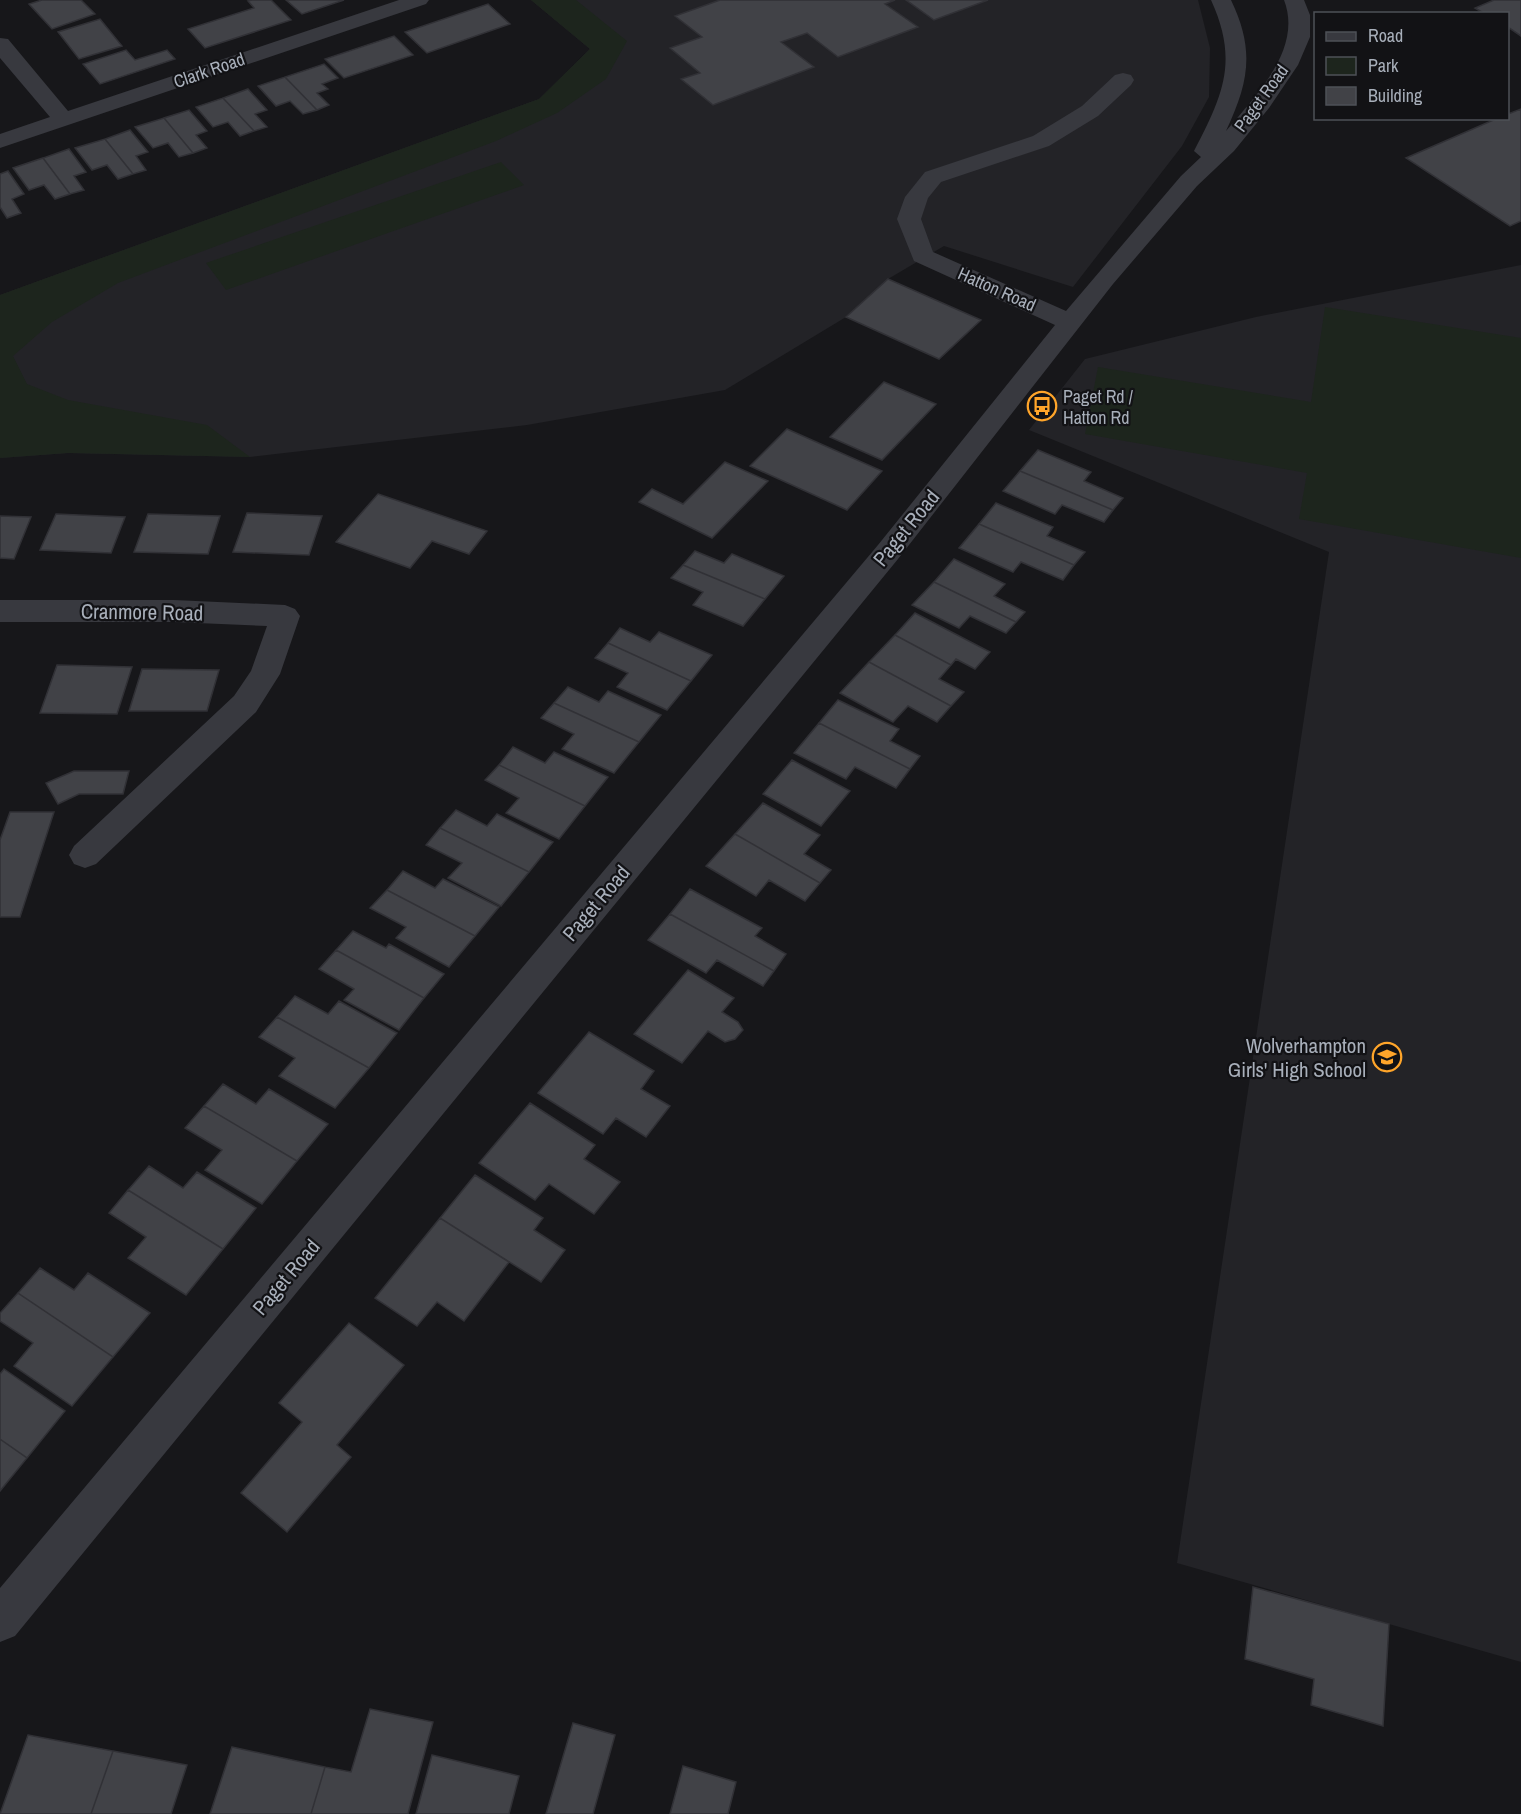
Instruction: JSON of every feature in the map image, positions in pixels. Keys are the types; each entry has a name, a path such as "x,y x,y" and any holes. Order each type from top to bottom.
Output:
{"street":[{"name":"Clark Road","path":"0,141 419,0"},
{"name":"Paget Road","path":"0,1621 880,561 1104,279 1189,181 1226,146 1262,103 1262,60 1233,32 1221,0"},
{"name":"Paget Road","path":"1189,181 1235,88 1262,60 1299,38 1300,15 1294,0"},
{"path":"0,44 64,120"},
{"name":"Hatton Road","path":"1070,322 923,256 909,219 917,197 933,177 1041,141 1090,111 1123,80"},
{"name":"Cranmore Road","path":"0,611 174,611 285,616 265,674 245,704 85,855"}],"shaded area":[{"path":"531,0 1198,0 1210,48 1209,97 1182,146 1073,287 944,246 888,279 846,317 725,390 527,425 250,457 68,453 0,458 0,295 539,99 590,49"},
{"name":"Wolverhampton Girls' High School","path":"1521,265 1521,1662 1177,1563 1329,552 1029,430 1085,359 1256,317"}],"green space":[{"path":"531,0 576,0 627,41 606,79 557,113 496,141 118,283 52,322 13,356 27,384 68,400 207,425 250,457 68,453 0,458 0,295 539,99 590,49"},
{"path":"501,162 524,185 226,290 206,263"},
{"path":"1325,307 1521,338 1521,558 1299,519 1307,473 1085,434 1098,367 1311,402"}],"building":[{"path":"42,0 81,0 95,14 52,29 29,4"},
{"path":"271,0 291,20 205,48 188,29 254,8 248,1"},
{"path":"286,0 344,0 302,14"},
{"path":"720,0 895,0 885,4 918,27 838,57 807,33 781,42 814,67 713,105 681,79 700,73 670,48 702,37 675,16"},
{"path":"906,0 988,0 934,20"},
{"path":"1494,0 1521,0 1521,36 1509,28 1509,12 1482,12 1475,8"},
{"path":"488,4 510,24 427,53 405,32"},
{"path":"100,19 122,46 79,59 58,32"},
{"path":"394,36 413,55 344,78 325,59"},
{"path":"126,50 135,60 167,50 175,59 100,84 83,64"},
{"path":"324,64 338,78 322,84 328,89 317,93 329,105 317,110 285,77"},
{"path":"285,77 317,110 303,114 290,101 276,106 258,86"},
{"path":"248,89 267,110 255,114 267,127 254,131 223,98"},
{"path":"223,98 254,131 240,136 228,122 213,127 196,107"},
{"path":"1521,109 1521,221 1510,226 1406,158 1493,120 1509,120 1509,114"},
{"path":"189,110 207,131 196,135 207,148 193,153 164,118"},
{"path":"164,118 193,153 179,157 168,143 153,148 135,127"},
{"path":"130,130 148,152 136,156 146,170 133,174 105,139"},
{"path":"105,139 133,174 118,179 107,165 92,170 75,148"},
{"path":"69,149 86,172 74,176 84,190 70,194 43,158"},
{"path":"43,158 70,194 55,199 44,185 29,190 13,168"},
{"path":"8,171 24,194 12,199 21,213 7,218 0,207 0,174"},
{"path":"888,279 981,320 939,359 846,317"},
{"path":"884,382 936,404 882,460 830,437"},
{"path":"787,429 882,471 847,510 750,466"},
{"path":"1038,450 1091,472 1084,481 1123,498 1113,510 1020,471"},
{"path":"725,462 768,481 712,538 639,502 652,489 683,504"},
{"path":"1020,471 1113,510 1104,522 1062,505 1055,514 1003,491"},
{"path":"378,494 487,531 469,554 432,541 410,568 336,542"},
{"path":"996,503 1053,527 1047,536 1085,552 1074,565 979,524"},
{"path":"247,513 322,516 309,555 233,552"},
{"path":"56,514 125,517 111,553 40,550"},
{"path":"148,514 220,516 208,554 134,552"},
{"path":"0,516 31,517 14,559 0,558"},
{"path":"979,524 1074,565 1063,580 1021,562 1013,572 959,548"},
{"path":"695,551 724,563 732,554 784,576 765,599 683,565"},
{"path":"954,559 1005,584 994,596 1025,612 1016,622 934,582"},
{"path":"683,565 765,599 743,626 693,605 703,592 671,578"},
{"path":"934,582 1016,622 1006,633 970,616 959,628 912,605"},
{"path":"915,613 990,652 975,669 956,659 951,665 895,635"},
{"path":"620,628 650,642 659,632 712,655 691,681 608,643"},
{"path":"895,635 951,665 939,679 964,692 951,706 869,662"},
{"path":"608,643 691,681 667,710 617,687 628,673 595,658"},
{"path":"869,662 951,706 937,722 908,706 893,722 840,693"},
{"path":"57,665 132,667 117,714 40,713"},
{"path":"142,669 219,670 207,711 129,711"},
{"path":"568,687 599,702 608,691 661,715 639,742 554,703"},
{"path":"838,700 899,729 890,741 920,756 910,769 819,723"},
{"path":"554,703 639,742 614,773 562,749 574,734 541,718"},
{"path":"819,723 910,769 896,788 855,767 846,779 794,753"},
{"path":"513,747 545,763 554,752 608,777 585,806 499,765"},
{"path":"792,760 850,791 821,826 763,794"},
{"path":"499,765 585,806 559,839 506,813 519,798 485,780"},
{"path":"74,771 129,771 123,794 79,794 58,804 46,783"},
{"path":"763,803 820,835 804,854 831,870 820,883 735,834"},
{"path":"456,810 487,826 497,814 553,842 529,872 440,828"},
{"path":"10,812 54,812 20,917 0,917 0,840"},
{"path":"440,828 529,872 501,906 448,878 462,863 426,845"},
{"path":"735,834 820,883 805,901 769,880 756,896 706,866"},
{"path":"403,871 435,888 443,879 499,907 475,936 387,890"},
{"path":"690,889 762,928 755,936 786,954 774,971 670,914"},
{"path":"387,890 475,936 449,967 396,938 406,927 370,908"},
{"path":"670,914 774,971 763,986 717,960 706,973 648,940"},
{"path":"353,931 386,948 389,944 444,974 424,998 336,950"},
{"path":"336,950 424,998 399,1030 344,1000 354,989 319,969"},
{"path":"688,970 734,998 722,1012 738,1022 743,1030 735,1039 725,1042 708,1031 682,1063 634,1034"},
{"path":"295,996 328,1014 339,1001 397,1033 369,1068 277,1017"},
{"path":"277,1017 369,1068 335,1108 279,1076 295,1058 259,1037"},
{"path":"589,1032 654,1071 641,1089 670,1106 646,1137 616,1118 603,1134 538,1093"},
{"path":"223,1084 256,1104 269,1089 328,1124 297,1161 204,1106"},
{"path":"530,1103 595,1145 584,1159 620,1182 594,1214 549,1184 535,1200 479,1163"},
{"path":"204,1106 297,1161 262,1204 205,1170 222,1150 185,1128"},
{"path":"149,1166 183,1188 197,1172 256,1208 223,1249 128,1190"},
{"path":"475,1175 543,1218 534,1230 565,1250 541,1282 440,1218"},
{"path":"128,1190 223,1249 186,1295 128,1258 146,1237 109,1213"},
{"path":"440,1218 509,1262 464,1321 437,1302 417,1326 375,1298"},
{"path":"40,1268 74,1290 88,1273 150,1313 113,1357 18,1293"},
{"path":"18,1293 113,1357 72,1406 14,1366 33,1343 0,1321 0,1313"},
{"path":"349,1323 404,1365 337,1445 351,1457 287,1532 241,1493 302,1422 279,1403"},
{"path":"4,1369 65,1411 27,1458 0,1439 0,1374"},
{"path":"0,1439 27,1458 0,1491"},
{"path":"1253,1587 1389,1624 1383,1726 1311,1705 1314,1679 1245,1659"},
{"path":"370,1709 433,1722 408,1814 311,1814 325,1767 351,1772"},
{"path":"573,1723 615,1735 593,1814 546,1814"},
{"path":"28,1735 113,1751 91,1814 0,1814"},
{"path":"232,1747 325,1767 311,1814 210,1814"},
{"path":"113,1751 187,1765 171,1814 91,1814"},
{"path":"432,1755 519,1776 509,1814 416,1814"},
{"path":"683,1766 736,1782 728,1814 670,1814"}],"place":[{"name":"Paget Rd / Hatton Rd","path":"1042,406"},
{"name":"Wolverhampton Girls' High School","path":"1387,1057"}]}
